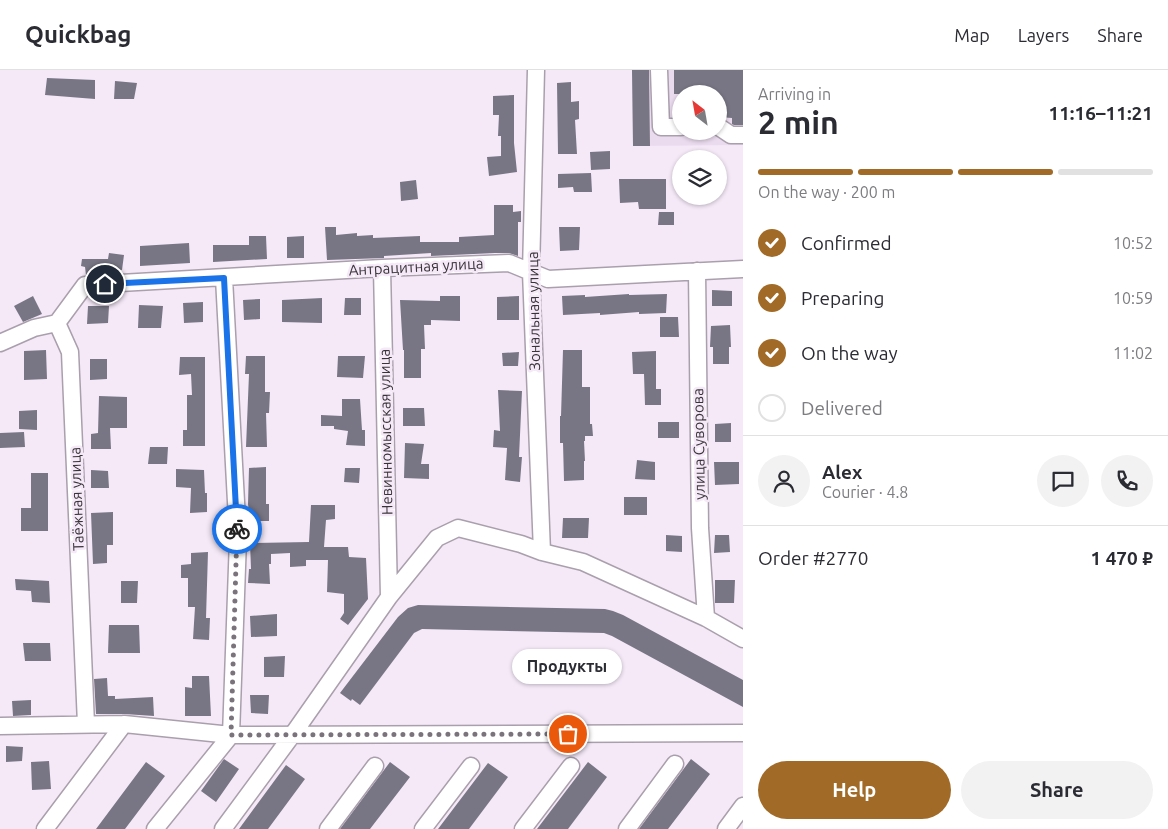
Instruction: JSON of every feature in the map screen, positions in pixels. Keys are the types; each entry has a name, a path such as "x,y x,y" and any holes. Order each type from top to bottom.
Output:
{"street":[{"name":"Зональная улица","path":"536,70 532,272 542,552"},
{"path":"658,70 661,127 672,127"},
{"path":"728,132 743,135"},
{"name":"Антрацитная улица","path":"57,323 85,285 382,268 509,263 548,279 743,269"},
{"name":"Невинномысская улица","path":"382,268 389,597"},
{"name":"улица Суворова","path":"697,270 700,528 706,618"},
{"path":"155,829 231,735 238,539 224,278"},
{"path":"0,343 34,328 57,323"},
{"name":"Таёжная улица","path":"57,323 70,352 86,724"},
{"path":"223,829 389,597 437,538 458,528 584,562 706,618 743,639"},
{"path":"45,829 124,724"},
{"path":"0,726 124,724 231,735 743,733"},
{"path":"627,829 675,764"},
{"path":"328,829 375,766"},
{"path":"423,829 471,766"},
{"path":"523,829 571,766"},
{"path":"726,829 743,806"}],"shaded area":[{"path":"632,70 743,70 743,145 633,146"}],"building":[{"path":"632,70 649,70 650,146 633,146"},
{"path":"674,70 743,70 743,125 734,125 732,124 732,118 728,118 728,85 674,85"},
{"path":"47,78 95,80 95,99 45,95"},
{"path":"115,81 137,83 134,99 114,99"},
{"path":"571,82 571,102 579,101 579,119 575,120 577,154 558,154 557,83"},
{"path":"514,95 514,143 517,172 489,176 487,157 501,156 501,136 498,136 499,115 493,115 493,96"},
{"path":"610,151 610,169 591,170 590,152"},
{"path":"591,173 592,192 574,192 573,187 558,188 558,174"},
{"path":"619,179 666,179 666,209 639,209 638,202 620,203"},
{"path":"416,180 418,199 401,201 400,182"},
{"path":"494,205 513,205 513,212 521,211 521,222 518,222 518,256 509,253 495,253 431,256 431,253 384,256 384,258 327,260 325,227 336,227 336,235 357,233 357,236 373,235 373,238 420,236 420,242 459,242 459,237 494,235"},
{"path":"659,212 674,212 674,225 658,225"},
{"path":"559,227 580,227 579,250 560,251"},
{"path":"249,236 266,236 267,259 213,262 213,245 249,245"},
{"path":"304,236 304,258 287,258 287,237"},
{"path":"189,243 190,263 140,266 140,246"},
{"path":"109,253 124,255 122,270 102,268 102,274 86,275 85,267 81,266 82,259 108,259"},
{"path":"712,290 732,291 732,306 712,306"},
{"path":"667,294 666,313 639,314 639,312 563,315 562,296 585,295 585,297"},
{"path":"33,296 42,314 23,322 14,306"},
{"path":"440,296 460,296 460,321 431,320 431,325 424,325 425,349 421,349 421,378 404,378 400,300 440,301"},
{"path":"519,296 519,320 497,320 497,297"},
{"path":"322,298 322,323 282,322 282,300"},
{"path":"345,298 361,298 361,315 344,315"},
{"path":"260,299 260,319 244,320 243,300"},
{"path":"203,302 203,322 184,323 183,303"},
{"path":"139,305 163,306 161,328 138,328"},
{"path":"88,306 109,306 108,323 87,324"},
{"path":"660,317 678,317 679,337 660,337"},
{"path":"730,325 731,347 729,347 729,364 713,364 713,347 710,347 711,326"},
{"path":"46,350 47,379 24,380 24,351"},
{"path":"563,350 582,350 582,387 590,387 590,424 592,424 593,436 585,436 584,480 564,481 563,443 560,443"},
{"path":"656,351 656,389 661,389 661,405 645,405 644,374 633,374 632,352"},
{"path":"519,352 518,366 503,366 502,353"},
{"path":"246,356 265,356 265,392 270,392 269,413 266,413 267,447 246,447 249,374 245,374"},
{"path":"338,356 365,356 363,378 337,377"},
{"path":"180,357 205,357 205,446 183,446 183,430 187,430 187,395 192,395 191,374 179,375"},
{"path":"90,359 107,359 107,379 90,380"},
{"path":"498,390 522,391 519,457 522,457 520,482 505,480 507,448 493,447 494,430 500,431"},
{"path":"99,396 127,397 127,428 110,428 111,449 91,449 91,434 98,433"},
{"path":"342,399 360,399 362,430 365,430 365,446 346,445 348,431 334,429 334,426 321,426 321,415 342,416"},
{"path":"403,408 424,408 425,426 403,426"},
{"path":"37,410 37,430 19,429 19,411"},
{"path":"658,422 679,422 679,438 658,438"},
{"path":"731,423 731,442 715,442 715,424"},
{"path":"24,432 25,447 0,448 0,433"},
{"path":"405,443 424,444 421,464 429,464 429,479 404,478"},
{"path":"150,447 168,447 167,464 148,464"},
{"path":"637,460 655,462 655,480 635,479"},
{"path":"714,462 739,462 739,484 715,485"},
{"path":"266,467 266,504 269,504 269,521 250,521 248,504 249,468"},
{"path":"345,468 360,468 359,483 344,482"},
{"path":"176,469 204,470 207,512 190,513 191,488 176,487"},
{"path":"91,470 108,471 109,488 91,488"},
{"path":"31,473 48,473 48,531 21,531 21,508 31,508"},
{"path":"624,497 647,497 647,515 624,515"},
{"path":"311,505 335,505 335,519 326,520 324,547 348,547 349,557 366,558 368,599 348,625 340,619 344,613 344,594 327,592 328,560 306,560 306,566 290,567 290,553 271,554 271,564 269,564 270,584 248,583 249,569 251,569 250,543 309,542"},
{"path":"113,512 113,545 107,545 107,563 93,564 91,513"},
{"path":"563,518 589,518 588,538 562,538"},
{"path":"666,535 682,536 682,552 666,551"},
{"path":"715,535 729,535 730,552 714,553"},
{"path":"208,552 206,618 210,618 209,640 193,639 195,607 188,607 188,578 181,578 181,565 191,564 191,553"},
{"path":"15,579 49,581 50,603 32,602 31,591 16,590"},
{"path":"715,580 735,580 734,603 715,603"},
{"path":"121,581 138,581 137,603 121,603"},
{"path":"418,605 605,609 613,611 743,680 743,707 604,633 422,629 414,633 360,705 340,693 398,617 408,608"},
{"path":"277,614 277,636 251,637 250,616"},
{"path":"109,625 139,625 140,653 108,653"},
{"path":"23,643 50,643 51,661 25,661"},
{"path":"285,656 284,677 264,677 264,657"},
{"path":"192,676 209,676 211,716 185,716 185,687 192,688"},
{"path":"107,678 108,696 115,696 115,699 153,697 154,716 96,714 94,679"},
{"path":"250,695 269,695 268,714 251,713"},
{"path":"31,700 31,715 13,716 12,701"},
{"path":"6,746 23,747 22,761 6,762"},
{"path":"224,759 239,769 216,802 201,791"},
{"path":"691,759 710,774 668,829 639,829"},
{"path":"49,761 51,789 32,790 31,762"},
{"path":"146,762 165,776 125,829 96,829"},
{"path":"390,762 410,777 370,829 340,829"},
{"path":"588,762 607,777 568,829 537,829"},
{"path":"488,763 508,777 469,829 438,829"},
{"path":"286,765 305,779 268,829 239,829"}],"way so far":[{"path":"237,529 231,735 568,734"}],"place":[{"name":"Продукты","path":"568,734"}],"route":[{"path":"105,284 224,278 237,529"}]}
